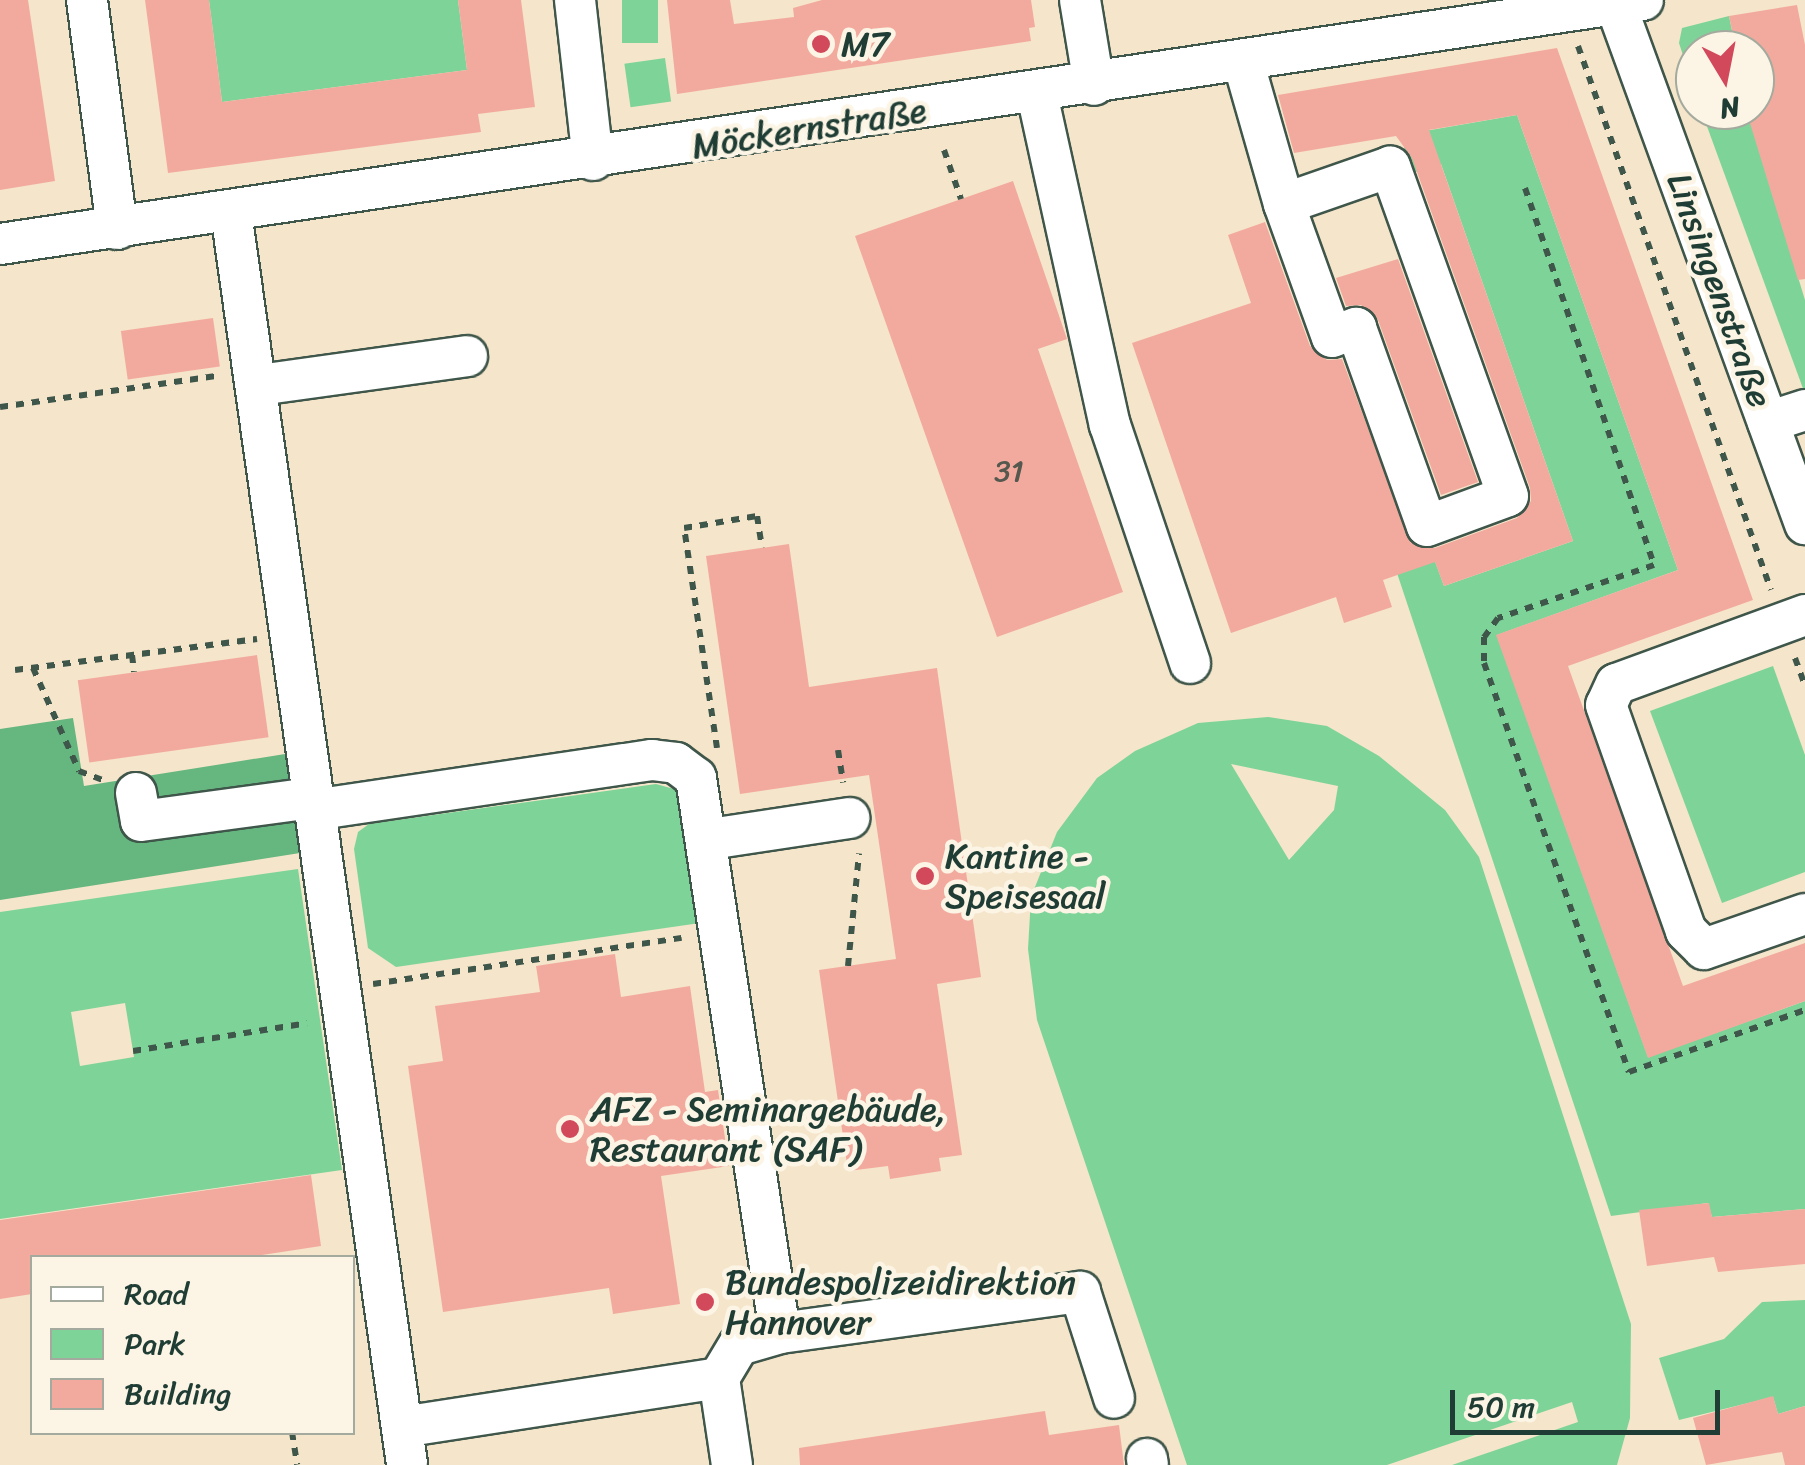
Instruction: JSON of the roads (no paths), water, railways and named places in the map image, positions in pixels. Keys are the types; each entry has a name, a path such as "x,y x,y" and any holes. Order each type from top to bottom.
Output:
{"street":[{"path":"87,0 116,229"},
{"path":"575,0 594,160"},
{"path":"1080,0 1094,85"},
{"name":"Möckernstraße","path":"0,244 1038,94 1625,1"},
{"name":"Linsingenstraße","path":"1625,1 1787,416 1805,524"},
{"path":"1243,60 1284,204 1332,337 1356,328 1427,526 1508,496 1390,167 1284,204"},
{"path":"1038,94 1110,425 1190,663"},
{"path":"231,212 258,378 312,804 405,1446 719,1378"},
{"path":"258,378 467,356"},
{"path":"1794,619 1616,684 1606,704 1686,931 1704,949 1805,914"},
{"path":"136,793 141,820 312,804 652,760 676,763 696,778 710,840 780,1333"},
{"path":"710,840 848,818"},
{"path":"732,1465 719,1378 739,1345 780,1333 1080,1292 1114,1398"}],"place":[{"name":"M7","path":"821,44"},
{"name":"Kantine - Speisesaal","path":"925,876"},
{"name":"AFZ - Seminargebäude, Restaurant (SAF)","path":"570,1129"},
{"name":"Bundespolizeidirektion Hannover","path":"705,1302"}]}
